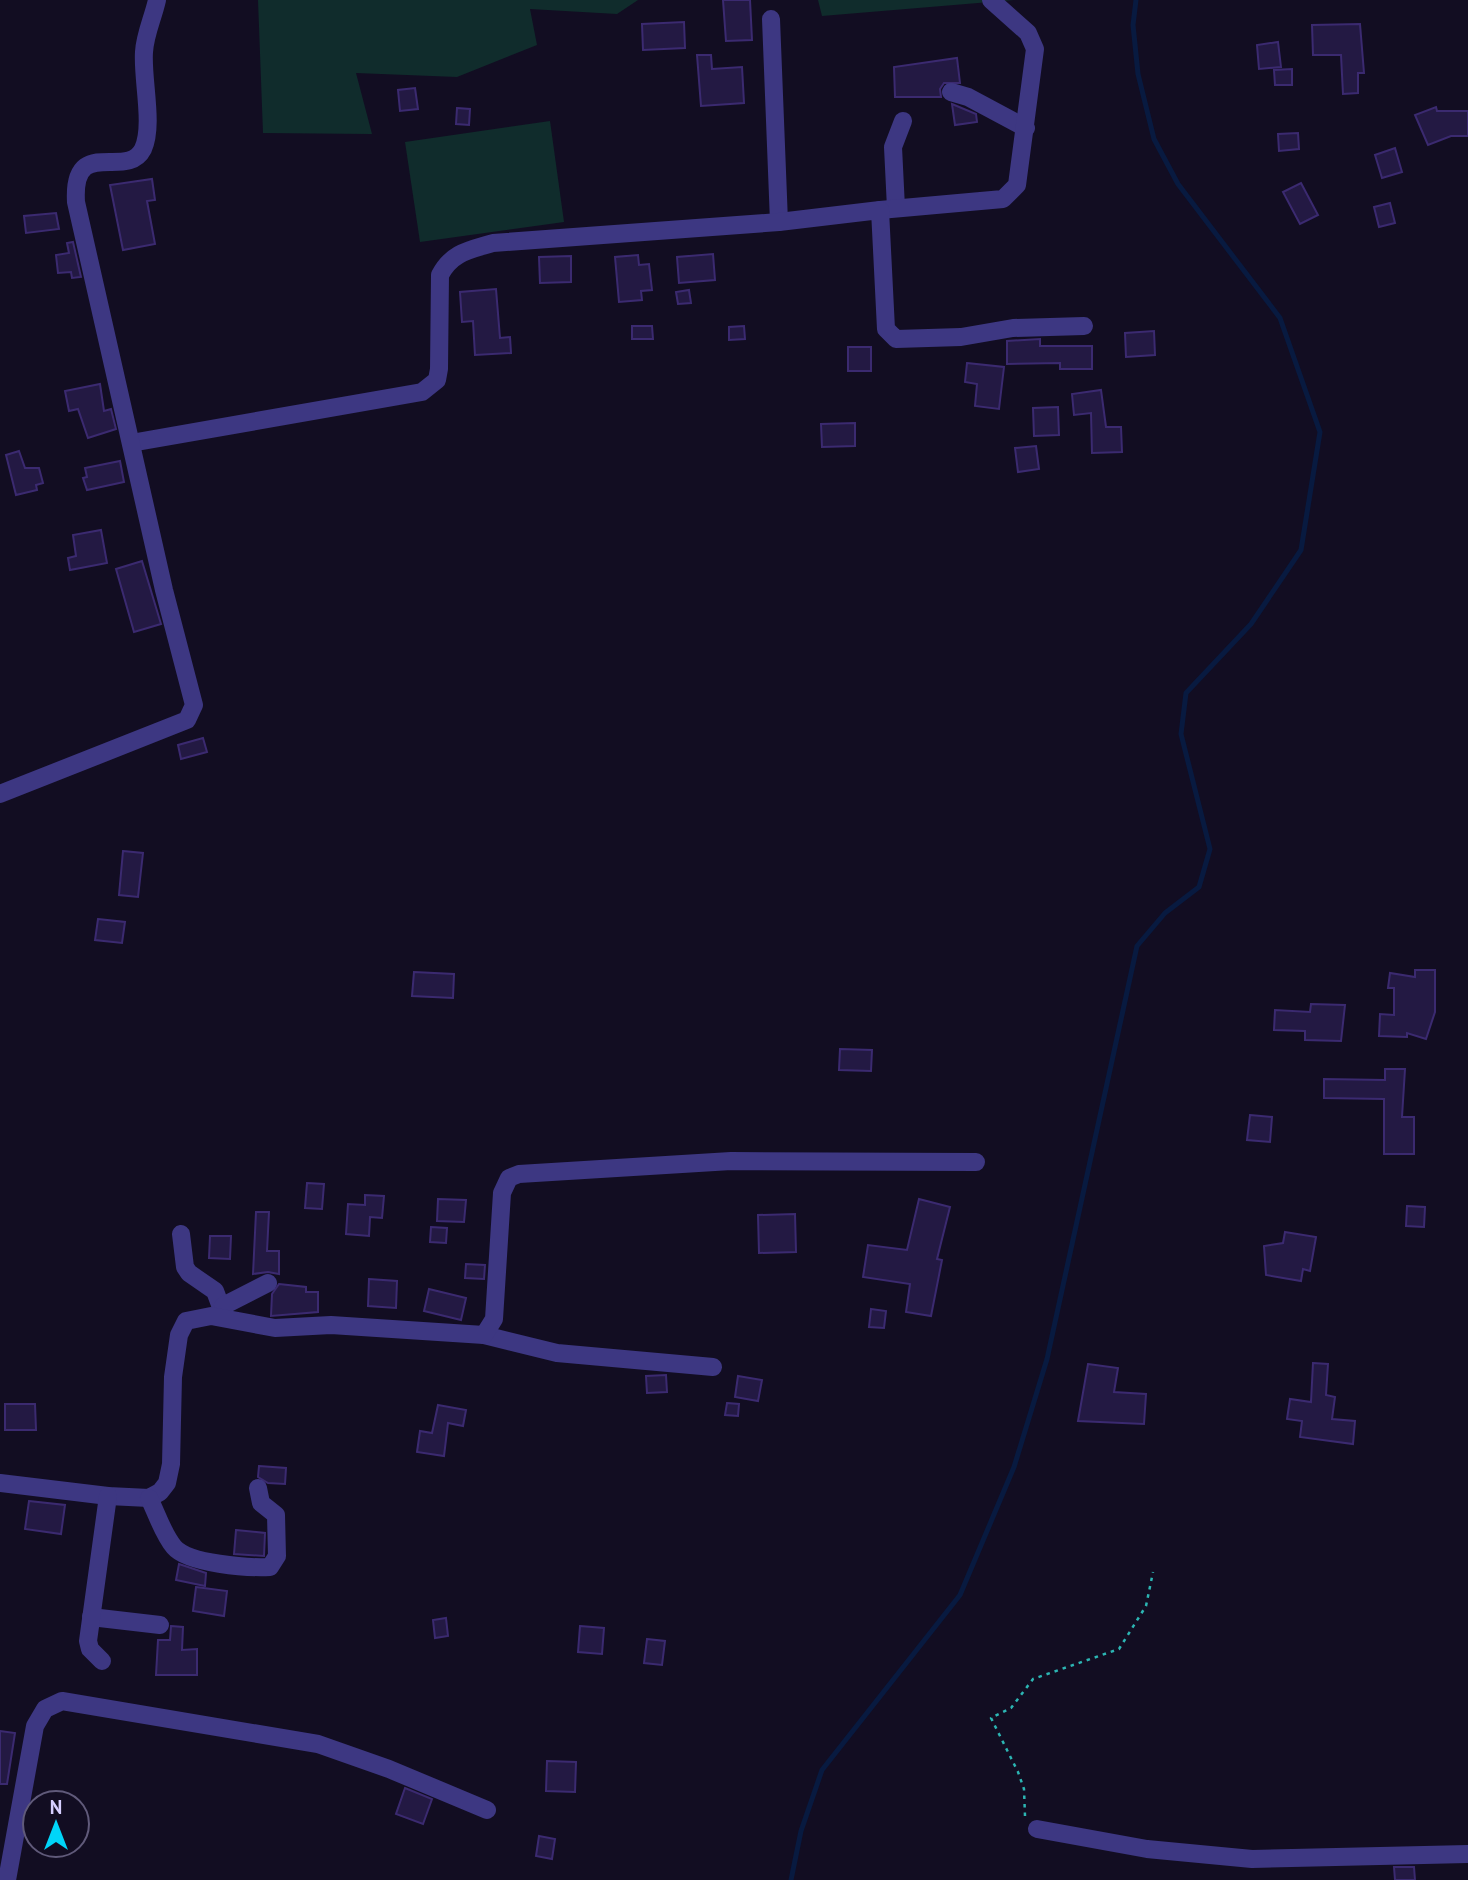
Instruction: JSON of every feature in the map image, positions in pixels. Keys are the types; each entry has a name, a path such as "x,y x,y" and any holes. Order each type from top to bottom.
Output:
{"street":[{"path":"0,794 187,720 191,714 192,695 164,590 76,202 75,183 79,171 91,164 132,159 143,149 147,124 144,53 157,0"},
{"path":"131,443 422,392 432,387 439,369 440,275 447,262 458,253 493,243 779,222 1003,198 1017,185 1026,128 1034,41 990,0"},
{"path":"771,19 779,222"},
{"path":"951,92 968,97 1026,128"},
{"path":"903,121 893,147 888,209 886,329 896,339 961,337 1013,328 1083,326"},
{"path":"484,1335 494,1319 502,1193 509,1178 519,1174 732,1161 976,1162"},
{"path":"181,1234 189,1273 215,1291 224,1312 275,1328 331,1325 484,1335 557,1353 713,1367"},
{"path":"0,1483 107,1496 149,1498 160,1492 167,1483 171,1464 173,1377 178,1335 186,1321 224,1312 268,1283"},
{"path":"149,1498 174,1547 184,1555 270,1567 277,1556 276,1515 261,1503 257,1488"},
{"path":"102,1661 89,1646 107,1496"},
{"path":"92,1617 160,1625"},
{"path":"7,1880 35,1726 45,1710 62,1701 317,1744 389,1769 487,1811"},
{"path":"1037,1829 1147,1849 1252,1860 1468,1854"}],"path":[{"path":"1037,1829 1023,1814 1024,1789 991,1718 1011,1708 1033,1679 1119,1649 1146,1606 1153,1572"}],"green space":[{"path":"258,0 638,0 617,14 530,9 537,45 457,77 356,73 372,134 263,133"},
{"path":"818,0 1014,0 822,16"},
{"path":"550,121 564,222 420,242 405,142"}],"building":[{"path":"723,0 750,0 752,40 726,41"},
{"path":"684,22 685,48 643,50 642,24"},
{"path":"1360,24 1364,73 1358,73 1358,93 1343,94 1341,55 1313,55 1312,25"},
{"path":"1278,42 1281,67 1259,69 1257,45"},
{"path":"697,55 711,55 712,69 742,67 744,103 701,106"},
{"path":"957,58 960,83 944,83 940,89 941,97 895,97 894,67"},
{"path":"1292,69 1292,85 1275,85 1274,70"},
{"path":"415,88 418,109 400,111 398,90"},
{"path":"952,104 976,114 977,122 955,125"},
{"path":"1436,107 1437,111 1468,111 1468,136 1451,136 1428,145 1415,115"},
{"path":"457,108 470,109 469,125 456,124"},
{"path":"1298,133 1299,149 1279,151 1278,134"},
{"path":"1395,148 1402,172 1382,178 1375,155"},
{"path":"152,179 155,200 147,201 155,244 123,250 110,185"},
{"path":"1301,183 1318,215 1300,224 1283,192"},
{"path":"1390,203 1395,223 1379,227 1374,207"},
{"path":"56,213 59,229 26,233 24,216"},
{"path":"73,242 81,277 72,278 71,272 58,273 56,255 69,253 67,243"},
{"path":"713,254 715,280 679,283 677,257"},
{"path":"638,255 639,265 649,264 652,290 641,291 642,300 619,302 615,257"},
{"path":"571,256 571,282 540,283 539,257"},
{"path":"496,289 500,338 510,337 511,353 475,355 473,321 462,322 460,292"},
{"path":"689,290 691,303 678,304 676,292"},
{"path":"632,326 652,326 653,339 632,339"},
{"path":"744,326 745,339 729,340 729,327"},
{"path":"1154,331 1155,355 1126,357 1125,333"},
{"path":"1040,339 1040,346 1092,346 1092,369 1060,369 1060,363 1007,364 1007,341"},
{"path":"848,347 871,347 871,371 848,371"},
{"path":"967,363 1004,367 999,409 975,406 977,384 965,382"},
{"path":"100,384 104,411 111,409 116,429 88,438 78,409 69,411 65,391"},
{"path":"1101,390 1106,427 1121,427 1122,452 1092,453 1091,413 1074,415 1072,394"},
{"path":"1058,407 1059,435 1034,436 1033,408"},
{"path":"855,423 855,446 822,447 821,424"},
{"path":"1036,446 1039,469 1018,472 1015,448"},
{"path":"19,451 25,468 39,468 43,483 36,485 37,490 16,495 6,455"},
{"path":"120,461 124,482 87,490 83,478 87,477 85,468"},
{"path":"101,530 107,563 70,570 68,558 76,556 73,535"},
{"path":"142,561 161,624 134,632 116,569"},
{"path":"203,738 207,752 181,759 178,745"},
{"path":"123,851 143,853 138,897 119,895"},
{"path":"98,919 125,922 122,943 95,940"},
{"path":"1415,970 1435,970 1435,1012 1426,1039 1407,1033 1407,1037 1379,1036 1380,1014 1394,1015 1394,988 1388,988 1390,973 1415,977"},
{"path":"414,972 454,974 453,998 412,996"},
{"path":"1311,1004 1345,1005 1341,1041 1305,1040 1305,1031 1274,1030 1275,1010 1310,1012"},
{"path":"840,1049 872,1050 871,1071 839,1070"},
{"path":"1385,1069 1405,1069 1402,1117 1414,1117 1414,1154 1384,1154 1384,1099 1324,1098 1324,1079 1385,1080"},
{"path":"1250,1115 1272,1117 1270,1142 1247,1140"},
{"path":"307,1183 324,1184 322,1209 305,1208"},
{"path":"365,1195 384,1196 382,1218 370,1217 369,1236 346,1234 348,1204 365,1205"},
{"path":"438,1199 466,1200 464,1222 437,1221"},
{"path":"919,1199 950,1207 937,1259 942,1260 931,1316 906,1312 910,1284 863,1277 868,1245 907,1250"},
{"path":"1407,1206 1425,1207 1424,1227 1406,1226"},
{"path":"256,1212 269,1212 267,1251 279,1251 279,1274 253,1274"},
{"path":"795,1214 796,1252 759,1253 758,1215"},
{"path":"431,1227 447,1228 446,1243 430,1242"},
{"path":"1285,1232 1316,1237 1310,1271 1303,1269 1301,1281 1266,1275 1264,1246 1283,1243"},
{"path":"210,1236 231,1236 230,1259 209,1258"},
{"path":"466,1264 485,1265 484,1279 465,1278"},
{"path":"369,1279 397,1281 396,1308 368,1306"},
{"path":"279,1284 306,1287 306,1292 318,1292 318,1312 271,1316 272,1294"},
{"path":"429,1289 466,1298 461,1320 424,1311"},
{"path":"871,1309 886,1311 884,1328 869,1327"},
{"path":"1313,1363 1328,1364 1326,1395 1335,1397 1332,1419 1355,1421 1353,1444 1300,1437 1302,1421 1287,1419 1290,1399 1311,1402"},
{"path":"1088,1364 1118,1368 1114,1392 1146,1394 1144,1424 1078,1421"},
{"path":"666,1375 667,1392 647,1393 646,1376"},
{"path":"738,1376 762,1380 758,1401 735,1397"},
{"path":"727,1403 739,1404 738,1416 725,1415"},
{"path":"5,1404 35,1404 36,1430 5,1430"},
{"path":"438,1405 466,1410 463,1426 448,1423 444,1456 417,1452 420,1431 432,1433"},
{"path":"259,1466 286,1468 285,1484 268,1483 258,1477"},
{"path":"29,1501 65,1505 61,1534 25,1529"},
{"path":"236,1530 265,1533 264,1556 234,1554"},
{"path":"179,1564 206,1573 205,1586 176,1580"},
{"path":"196,1587 227,1591 224,1616 193,1611"},
{"path":"446,1618 448,1636 435,1638 433,1620"},
{"path":"171,1626 183,1627 182,1650 197,1649 197,1675 156,1675 158,1640 170,1640"},
{"path":"580,1626 604,1628 602,1654 578,1652"},
{"path":"647,1639 665,1641 662,1665 644,1663"},
{"path":"0,1731 15,1733 7,1784 0,1784"},
{"path":"547,1761 576,1762 575,1792 546,1791"},
{"path":"405,1788 432,1799 423,1824 396,1814"},
{"path":"539,1836 555,1839 552,1859 536,1856"},
{"path":"1394,1867 1414,1867 1415,1880 1395,1880"}],"waterway":[{"path":"791,1880 801,1831 822,1770 960,1595 1014,1467 1047,1359 1137,946 1165,913 1199,887 1210,849 1181,734 1186,693 1251,624 1301,550 1320,432 1280,318 1178,184 1154,139 1138,74 1133,25 1136,0"}]}
